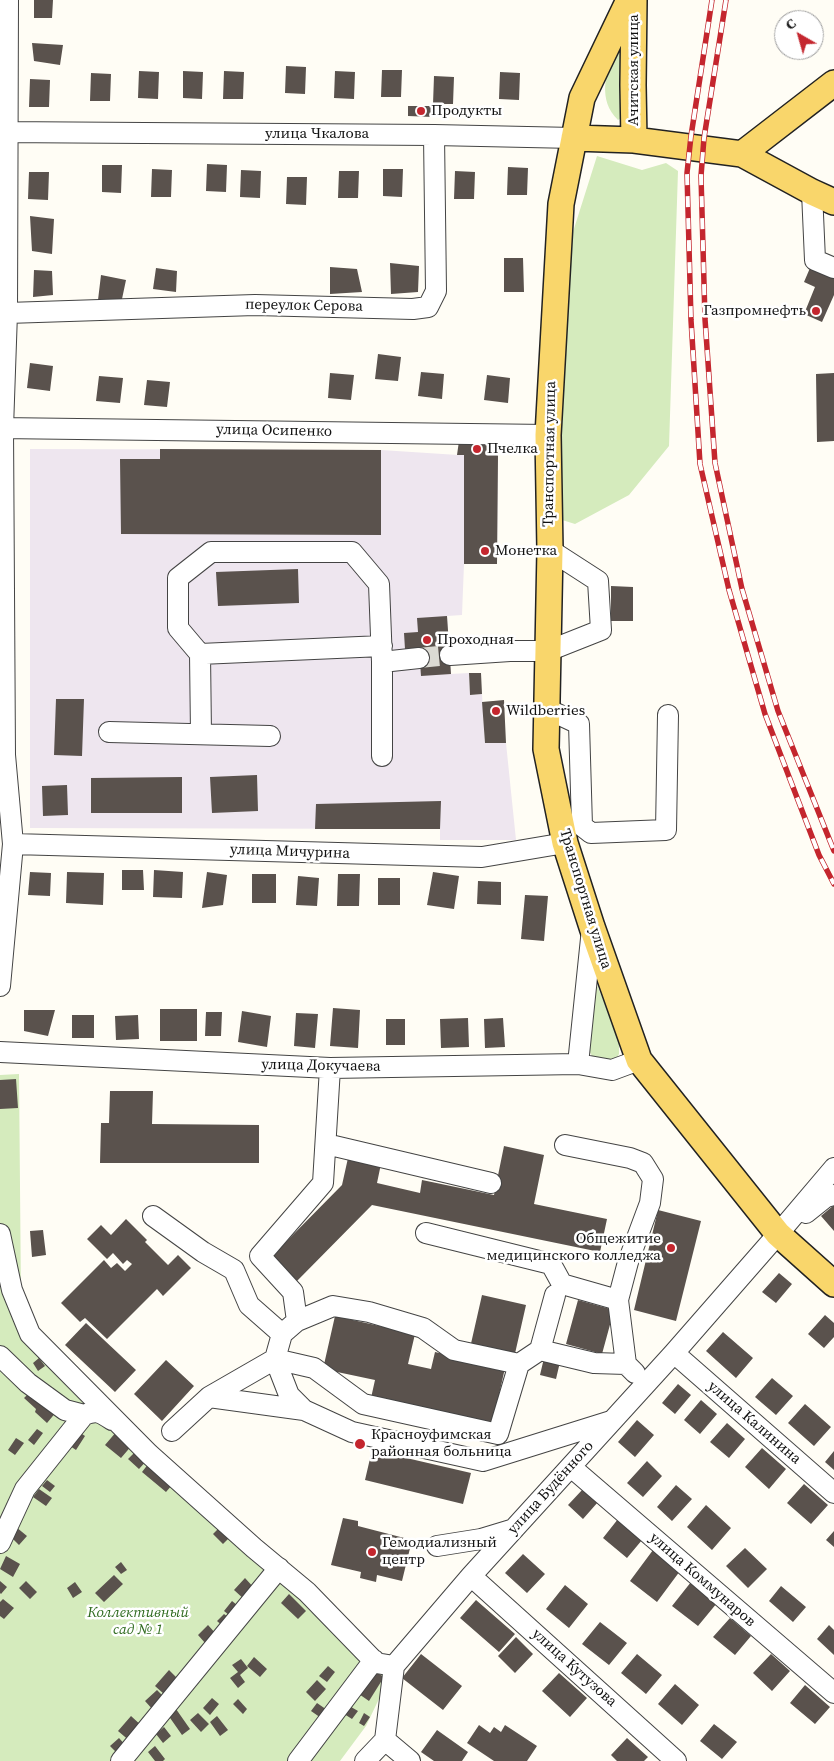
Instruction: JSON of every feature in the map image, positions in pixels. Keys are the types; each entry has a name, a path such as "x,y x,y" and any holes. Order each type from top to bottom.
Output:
{"main road":[{"name":"Ачитская улица","path":"574,138 582,98 630,0"},
{"name":"Ачитская улица","path":"634,0 632,85 634,140"},
{"path":"823,197 742,154 834,83"},
{"name":"улица Чкалова","path":"574,138 634,140 742,154"},
{"name":"Транспортная улица","path":"574,138 561,204 548,435 550,550 546,749 565,843 592,927 639,1060 778,1234 834,1284"}],"street":[{"path":"0,986 13,844 3,754 2,428 7,313 4,132 8,0"},
{"name":"улица Чкалова","path":"4,132 434,135 574,138"},
{"name":"переулок Серова","path":"7,313 255,305 413,309 428,307 436,291 434,135"},
{"path":"823,197 815,260 834,268"},
{"name":"улица Осипенко","path":"2,428 548,435"},
{"path":"450,655 510,651 548,651 601,630 598,581 550,550"},
{"path":"201,734 200,654 178,628 178,578 211,552 352,552 379,584 382,654 382,756"},
{"path":"200,654 382,654 420,658"},
{"path":"547,709 580,724 582,826 591,833 666,830 668,715"},
{"path":"109,732 270,736"},
{"name":"улица Мичурина","path":"13,844 482,857 565,843"},
{"path":"578,1064 592,927"},
{"name":"улица Докучаева","path":"0,1052 330,1068 578,1064 612,1070 639,1060"},
{"path":"234,1270 260,1256 323,1183 330,1068"},
{"path":"326,1144 491,1183"},
{"path":"565,1145 630,1158 643,1163 653,1179 650,1203 628,1262 618,1300 626,1364 646,1384"},
{"path":"778,1234 834,1168"},
{"path":"778,1234 826,1197 834,1195"},
{"path":"153,1216 203,1252 234,1270 249,1305 282,1334"},
{"path":"426,1233 551,1264 562,1284 618,1300"},
{"path":"0,1234 5,1283 30,1334 188,1489 307,1592 376,1663 394,1666 385,1740 366,1761"},
{"name":"улица Будённого","path":"394,1666 471,1576 674,1353 778,1234"},
{"path":"260,1256 293,1292 297,1321"},
{"path":"172,1431 209,1397 275,1359 314,1368 363,1404 498,1434 519,1364 540,1350 555,1295"},
{"path":"304,1410 289,1395 275,1359 282,1334 297,1321 333,1306 360,1311 423,1328 454,1350 519,1364"},
{"path":"540,1350 594,1363 626,1364"},
{"name":"улица Калинина","path":"674,1353 834,1493"},
{"path":"0,1356 28,1383 66,1410 84,1415"},
{"path":"209,1397 304,1410 352,1432 483,1461 611,1421"},
{"path":"0,1543 25,1490 84,1415 99,1412 120,1424"},
{"name":"улица Коммунаров","path":"571,1467 834,1693"},
{"path":"437,1546 481,1539 516,1528"},
{"path":"122,1761 279,1568"},
{"name":"улица Кутузова","path":"471,1576 676,1761"},
{"path":"298,1761 374,1660"},
{"path":"385,1740 410,1761"}],"shaded area":[{"path":"30,449 381,450 498,456 497,564 464,564 462,615 447,616 451,674 469,673 470,695 482,694 485,743 506,743 516,840 440,840 440,829 30,828"}],"green space":[{"path":"624,41 623,117 618,120 608,104 605,86 612,49"},
{"path":"597,156 642,170 666,163 678,171 669,446 629,495 575,524 559,519 566,254"},
{"path":"594,978 619,1038 619,1054 615,1061 594,1059 589,1051"},
{"name":"Коллективный сад № 1","path":"19,1074 21,1299 38,1338 388,1680 366,1726 340,1761 0,1761 0,1075"}],"building":[{"path":"34,0 53,0 52,18 34,18"},
{"path":"32,43 63,45 60,65 34,61"},
{"path":"286,66 306,67 305,94 285,93"},
{"path":"382,70 402,70 401,97 381,97"},
{"path":"139,71 159,72 158,99 138,98"},
{"path":"183,71 203,72 202,99 183,98"},
{"path":"224,71 244,72 243,99 223,99"},
{"path":"335,71 355,72 354,99 334,98"},
{"path":"500,72 520,73 519,100 499,99"},
{"path":"91,73 111,74 110,101 90,101"},
{"path":"434,76 454,77 453,104 433,104"},
{"path":"30,79 50,80 49,107 29,107"},
{"name":"Продукты","path":"408,106 433,106 433,117 408,116"},
{"path":"207,164 227,165 226,192 206,191"},
{"path":"102,165 122,165 121,193 102,192"},
{"path":"508,167 528,168 527,195 507,195"},
{"path":"152,169 172,170 171,197 151,197"},
{"path":"383,169 403,169 402,197 383,196"},
{"path":"241,170 261,171 260,198 240,197"},
{"path":"339,171 359,171 358,198 338,198"},
{"path":"455,171 475,172 474,199 454,199"},
{"path":"29,172 49,172 48,200 28,199"},
{"path":"287,177 307,177 306,205 286,204"},
{"path":"30,216 54,219 52,254 32,251"},
{"path":"504,258 523,258 524,292 504,292"},
{"path":"390,263 419,266 418,292 391,294"},
{"path":"330,267 357,269 362,292 330,294"},
{"path":"156,268 177,271 176,292 153,289"},
{"path":"810,268 834,277 834,295 822,322 804,314 815,287 804,282"},
{"path":"34,270 52,271 53,295 33,297"},
{"path":"101,275 126,280 122,299 98,300"},
{"path":"378,354 401,357 398,381 375,379"},
{"path":"30,363 53,366 50,391 27,388"},
{"path":"421,372 444,374 442,399 418,396"},
{"path":"330,373 354,375 351,400 328,398"},
{"path":"834,373 834,441 817,442 816,374"},
{"path":"487,375 510,378 508,403 484,400"},
{"path":"99,376 123,378 120,403 96,401"},
{"path":"147,380 170,382 167,407 144,405"},
{"path":"459,441 494,442 498,456 497,564 464,564 464,455 457,455"},
{"path":"160,449 381,450 381,535 121,534 120,459 160,459"},
{"path":"298,569 299,603 218,606 216,572"},
{"path":"611,586 633,587 633,621 611,621"},
{"name":"Проходная","path":"447,616 451,674 421,676 419,648 405,649 404,633 418,632 417,618"},
{"path":"469,673 481,673 482,694 470,695"},
{"path":"56,699 84,699 82,756 54,755"},
{"path":"504,700 506,743 485,743 482,702"},
{"path":"257,775 258,811 212,813 210,777"},
{"path":"182,777 182,813 91,813 91,778"},
{"path":"67,785 68,815 43,816 42,786"},
{"path":"441,801 440,829 315,829 316,804"},
{"path":"122,870 143,870 144,890 122,890"},
{"path":"154,870 183,872 182,898 153,897"},
{"path":"30,872 51,873 50,896 28,895"},
{"path":"67,872 104,873 103,905 66,903"},
{"path":"207,872 227,875 223,905 202,908"},
{"path":"433,872 459,876 454,909 427,905"},
{"path":"252,874 276,874 276,903 252,903"},
{"path":"338,874 360,874 359,906 337,906"},
{"path":"298,876 319,878 317,906 296,905"},
{"path":"378,878 400,878 400,905 378,905"},
{"path":"478,881 501,882 501,905 477,904"},
{"path":"525,895 548,896 544,941 521,939"},
{"path":"333,1008 360,1010 358,1048 330,1046"},
{"path":"160,1009 197,1009 197,1041 160,1041"},
{"path":"24,1010 55,1010 48,1036 24,1031"},
{"path":"242,1011 271,1016 267,1047 238,1042"},
{"path":"206,1012 222,1012 221,1036 205,1036"},
{"path":"296,1013 318,1014 315,1048 294,1046"},
{"path":"72,1015 94,1015 94,1038 72,1038"},
{"path":"138,1015 139,1039 116,1040 115,1016"},
{"path":"468,1018 469,1047 441,1048 440,1019"},
{"path":"503,1018 505,1047 485,1048 484,1019"},
{"path":"386,1019 405,1019 405,1045 386,1045"},
{"path":"16,1079 18,1108 0,1109 0,1080"},
{"path":"110,1091 153,1091 152,1124 259,1125 259,1163 100,1163 101,1123 109,1123"},
{"path":"504,1146 544,1155 534,1204 607,1219 600,1252 372,1205 297,1281 272,1256 342,1185 348,1158 382,1159 377,1183 420,1193 422,1180 494,1195"},
{"path":"834,1205 834,1231 821,1216"},
{"name":"Общежитие медицинского колледжа","path":"658,1210 701,1221 676,1321 634,1310"},
{"path":"126,1219 168,1265 178,1255 191,1268 163,1296 157,1289 107,1339 85,1318 80,1322 61,1303 104,1260 111,1268 117,1263 125,1271 132,1264 127,1260 123,1264 113,1253 107,1259 87,1239 101,1225 111,1235"},
{"path":"43,1230 46,1255 32,1257 30,1231"},
{"path":"779,1273 792,1284 776,1303 762,1292"},
{"path":"482,1295 526,1305 514,1358 505,1368 492,1426 371,1398 375,1380 323,1369 335,1316 415,1334 408,1364 431,1369 435,1352 484,1363 470,1348"},
{"path":"578,1300 614,1310 602,1354 566,1344"},
{"path":"825,1315 834,1323 834,1337 824,1348 808,1334"},
{"path":"86,1323 136,1370 115,1392 65,1345"},
{"path":"723,1332 753,1358 736,1378 706,1351"},
{"path":"39,1358 45,1366 38,1371 33,1363"},
{"path":"544,1358 560,1362 556,1379 540,1375"},
{"path":"166,1360 194,1386 162,1421 134,1394"},
{"path":"772,1378 793,1396 776,1415 755,1397"},
{"path":"678,1384 691,1395 675,1414 662,1403"},
{"path":"31,1391 57,1411 47,1423 24,1398"},
{"path":"701,1400 717,1414 700,1434 684,1420"},
{"path":"805,1404 831,1427 814,1446 788,1423"},
{"path":"637,1420 654,1435 635,1457 618,1442"},
{"path":"727,1423 745,1439 729,1458 710,1442"},
{"path":"37,1429 43,1433 34,1445 28,1440"},
{"path":"117,1431 133,1444 121,1458 105,1445"},
{"path":"79,1432 85,1436 76,1450 70,1446"},
{"path":"16,1438 24,1443 15,1455 8,1450"},
{"path":"762,1448 786,1469 769,1489 745,1467"},
{"path":"138,1449 148,1459 139,1469 128,1459"},
{"path":"372,1450 471,1473 463,1504 365,1480"},
{"path":"834,1451 834,1470 825,1462"},
{"path":"647,1461 662,1476 643,1497 627,1483"},
{"path":"149,1463 172,1485 166,1492 142,1472"},
{"path":"47,1480 55,1486 50,1492 42,1486"},
{"path":"804,1484 828,1505 811,1524 787,1503"},
{"path":"676,1485 692,1499 672,1521 657,1507"},
{"path":"39,1489 52,1498 46,1506 33,1497"},
{"path":"583,1489 598,1502 583,1519 568,1505"},
{"path":"706,1505 731,1528 712,1550 687,1527"},
{"name":"Гемодиализный центр","path":"343,1518 358,1521 358,1526 412,1540 402,1581 377,1575 376,1582 360,1578 361,1572 331,1565"},
{"path":"618,1519 642,1540 627,1558 603,1538"},
{"path":"221,1526 231,1536 223,1544 213,1534"},
{"path":"16,1527 27,1536 19,1545 9,1535"},
{"path":"834,1531 834,1547 826,1540"},
{"path":"745,1548 767,1569 748,1588 726,1566"},
{"path":"653,1550 680,1571 657,1602 630,1581"},
{"path":"523,1554 545,1574 527,1593 505,1573"},
{"path":"6,1556 20,1564 13,1577 0,1569"},
{"path":"121,1562 127,1570 121,1574 115,1567"},
{"path":"114,1575 123,1584 104,1602 95,1593"},
{"path":"245,1578 255,1589 245,1600 234,1590"},
{"path":"0,1581 7,1587 1,1594 0,1593"},
{"path":"26,1581 37,1592 30,1599 19,1588"},
{"path":"75,1582 82,1592 73,1598 67,1588"},
{"path":"691,1582 717,1603 698,1626 672,1606"},
{"path":"565,1585 588,1604 569,1628 546,1609"},
{"path":"781,1586 806,1607 793,1622 769,1601"},
{"path":"289,1594 306,1611 298,1619 281,1603"},
{"path":"3,1599 14,1608 4,1619 0,1616 0,1602"},
{"path":"476,1600 515,1634 499,1652 460,1618"},
{"path":"232,1601 242,1609 234,1619 224,1611"},
{"path":"224,1614 233,1621 226,1629 217,1621"},
{"path":"730,1618 751,1636 735,1655 713,1637"},
{"path":"600,1622 627,1643 609,1665 582,1644"},
{"path":"208,1625 217,1635 206,1644 198,1635"},
{"path":"829,1625 834,1630 834,1655 817,1639"},
{"path":"516,1637 533,1654 515,1673 498,1656"},
{"path":"421,1654 462,1686 443,1710 402,1678"},
{"path":"637,1654 662,1675 646,1694 621,1673"},
{"path":"771,1654 790,1671 772,1691 753,1673"},
{"path":"254,1657 267,1669 260,1677 247,1666"},
{"path":"241,1659 248,1668 240,1675 245,1682 238,1688 230,1678 238,1672 232,1665"},
{"path":"328,1666 335,1672 327,1682 319,1676"},
{"path":"371,1669 384,1677 369,1701 356,1692"},
{"path":"169,1670 178,1679 164,1694 155,1686"},
{"path":"559,1673 587,1698 570,1717 542,1691"},
{"path":"317,1680 326,1689 315,1701 306,1692"},
{"path":"675,1684 699,1705 682,1725 658,1704"},
{"path":"805,1685 830,1707 815,1724 790,1703"},
{"path":"157,1690 166,1699 154,1711 145,1701"},
{"path":"212,1698 219,1704 210,1715 203,1708"},
{"path":"238,1699 247,1709 243,1714 233,1704"},
{"path":"317,1703 330,1712 324,1720 311,1711"},
{"path":"346,1704 358,1711 352,1719 341,1712"},
{"path":"176,1709 190,1729 182,1735 168,1715"},
{"path":"198,1713 209,1724 201,1732 190,1720"},
{"path":"364,1713 370,1717 364,1726 359,1723"},
{"path":"131,1716 143,1727 131,1742 118,1731"},
{"path":"217,1716 228,1730 220,1736 210,1722"},
{"path":"714,1724 737,1742 722,1759 700,1741"},
{"path":"479,1725 490,1733 494,1727 501,1732 505,1725 537,1746 527,1761 494,1761 467,1743"},
{"path":"164,1727 171,1736 163,1743 156,1734"},
{"path":"437,1730 468,1752 462,1761 434,1761 421,1752"},
{"path":"119,1738 127,1747 119,1755 110,1746"},
{"path":"627,1738 648,1757 644,1761 617,1761 611,1755"},
{"path":"155,1746 165,1759 163,1761 155,1761 148,1752"}],"tunnel":[{"path":"419,658 450,655"}],"railway":[{"path":"712,0 687,173 691,320 700,464 729,590 765,714 819,855 834,884"},
{"path":"726,0 704,138 701,176 705,319 715,463 742,589 778,711 834,851"}],"place":[{"name":"Продукты","path":"421,111"},
{"name":"Газпромнефть","path":"816,311"},
{"name":"Пчелка","path":"477,449"},
{"name":"Монетка","path":"485,551"},
{"name":"Проходная","path":"427,640"},
{"name":"Wildberries","path":"496,711"},
{"name":"Общежитие медицинского колледжа","path":"671,1248"},
{"name":"Красноуфимская районная больница","path":"360,1444"},
{"name":"Гемодиализный центр","path":"372,1552"}]}
